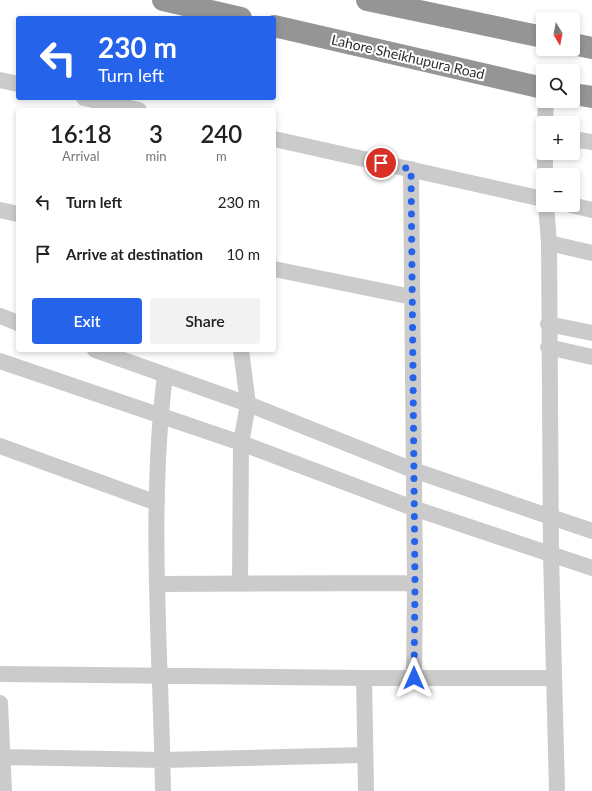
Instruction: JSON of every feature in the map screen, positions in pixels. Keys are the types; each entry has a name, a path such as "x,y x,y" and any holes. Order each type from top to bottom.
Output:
{"highway":[{"path":"163,0 232,16"},
{"path":"367,0 405,4 536,35"},
{"name":"Lahore Sheikhupura Road","path":"276,26 536,86"},
{"path":"580,45 592,48"},
{"path":"580,95 592,97"}],"street":[{"path":"0,80 16,84"},
{"path":"93,100 130,108"},
{"path":"276,140 536,197"},
{"path":"580,140 592,142"},
{"path":"411,169 413,508 415,583 414,678"},
{"path":"580,207 592,210"},
{"path":"0,210 16,214"},
{"path":"547,212 549,243 548,348 551,555 557,791"},
{"path":"549,243 592,253"},
{"path":"276,269 412,297"},
{"path":"0,316 16,322"},
{"path":"548,324 592,333"},
{"path":"548,348 592,357"},
{"path":"101,352 248,404 413,470 592,531"},
{"path":"240,584 241,443 248,404 241,352"},
{"path":"0,361 160,414 413,508 592,568"},
{"path":"163,791 157,584 157,503 160,414 165,375"},
{"path":"0,446 157,503"},
{"path":"157,584 415,583"},
{"path":"0,674 364,678 554,678"},
{"path":"364,678 366,791"},
{"path":"0,703 4,791"},
{"path":"2,757 163,760 365,755"}],"route":[{"path":"381,163 411,169 413,508 415,583 414,678"}]}
